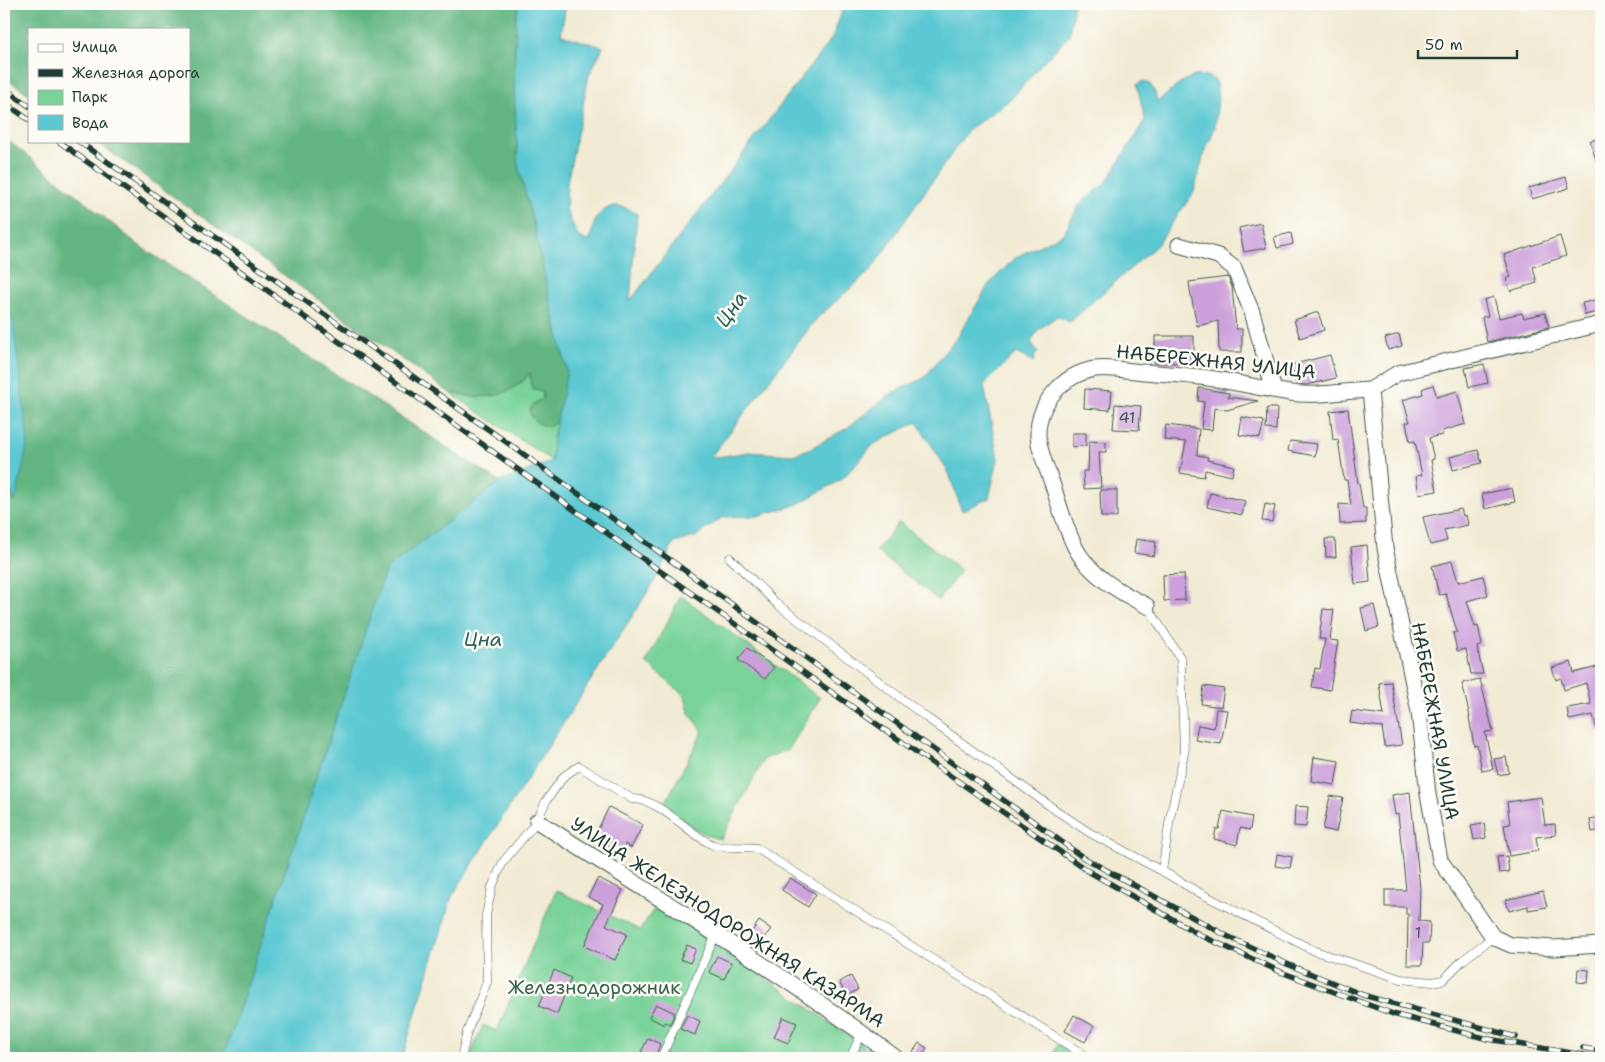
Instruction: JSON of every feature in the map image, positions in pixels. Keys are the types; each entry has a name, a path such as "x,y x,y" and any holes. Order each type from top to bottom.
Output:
{"street":[{"path":"1179,245 1218,256 1234,268 1252,312 1274,390"},
{"path":"1370,390 1398,373 1601,324"},
{"name":"НАБЕРЕЖНАЯ УЛИЦА","path":"1147,606 1121,592 1093,571 1076,549 1069,534 1042,453 1038,435 1045,404 1060,386 1082,373 1111,368 1208,378 1306,395 1370,390 1385,548 1419,712 1428,794 1440,860 1493,938"},
{"name":"УЛИЦА ЖЕЛЕЗНОДОРОЖНАЯ КАЗАРМА","path":"537,821 716,934 896,1058"},
{"path":"1493,938 1511,945 1552,948 1601,945"}],"lane":[{"path":"730,558 777,604 927,718 1090,833 1198,892 1315,950 1401,979 1432,982 1443,980 1463,960 1493,938"},
{"path":"1147,606 1181,659 1184,753 1170,818 1162,871"},
{"path":"461,1058 467,1032 486,982 486,915 492,887 503,862 537,821 546,801 564,776 579,766 632,799 640,799 652,804 714,846 756,848 1089,1058"},
{"path":"661,1058 716,934"},
{"path":"850,1058 862,1033"}],"green space":[{"path":"4,4 519,4 516,18 514,87 518,165 536,234 567,372 557,421 549,427 536,422 532,418 530,410 532,406 543,399 542,391 532,387 530,373 512,389 494,396 484,397 450,393 96,142 190,142 190,28 28,28 28,93 4,77"},
{"path":"4,137 141,247 500,482 386,570 223,1058 4,1058 4,471 14,501 28,443 13,321 4,303"},
{"path":"530,372 530,383 533,389 543,391 543,399 553,425 557,421 552,461 450,393 478,398 523,382"},
{"path":"899,522 961,570 938,600 876,551"},
{"path":"681,596 820,698 789,749 764,759 721,839 708,836 662,809 703,731 689,713 685,696 646,663"},
{"name":"Железнодорожник","path":"556,890 640,930 658,903 881,1058 469,1058 483,1025 497,1031"},
{"path":"1058,1044 1081,1058 1052,1058"}],"water":[{"name":"Цна","path":"519,4 566,4 561,35 603,47 589,75 567,183 566,209 578,236 589,242 596,219 608,208 617,206 627,208 637,214 630,301 832,38 845,4 1074,4 1069,36 1042,63 1012,98 968,130 870,271 817,318 710,458 749,452 793,455 811,448 847,428 892,393 924,378 958,336 989,284 1016,257 1063,234 1080,204 1106,183 1145,120 1137,85 1143,81 1149,83 1154,90 1157,101 1192,77 1199,75 1216,81 1218,98 1215,127 1203,157 1194,192 1157,245 1070,322 1057,316 1038,330 1031,342 1038,353 1035,355 1034,362 1016,353 984,385 998,459 989,498 962,511 949,473 917,422 874,444 842,479 796,505 757,516 723,517 695,537 674,543 656,579 452,896 402,1058 223,1058 386,569 500,482 552,461 553,440 567,371 536,234 518,165 514,87 516,18"},
{"path":"4,303 13,321 28,443 15,502 4,471"}],"building":[{"path":"1601,138 1601,170 1599,170 1590,141"},
{"path":"1566,177 1569,188 1532,199 1529,188"},
{"path":"1261,223 1266,248 1244,252 1239,228"},
{"path":"1291,233 1293,244 1277,248 1274,237"},
{"path":"1560,236 1566,256 1533,267 1537,283 1510,291 1506,279 1511,277 1504,255"},
{"path":"1228,277 1232,287 1236,329 1242,329 1242,352 1219,352 1218,321 1197,326 1190,290 1189,282"},
{"path":"1494,297 1499,318 1522,313 1524,318 1545,313 1549,327 1487,342 1482,317 1488,316 1484,300"},
{"path":"1601,299 1601,311 1585,315 1582,303"},
{"path":"1318,312 1324,330 1300,338 1294,320"},
{"path":"1399,334 1402,346 1388,350 1385,338"},
{"path":"1155,336 1194,336 1194,363 1155,363"},
{"path":"1330,355 1336,378 1307,385 1297,384 1291,365"},
{"path":"1484,364 1488,383 1469,387 1465,368"},
{"path":"1433,385 1437,397 1457,391 1466,424 1442,431 1442,435 1429,438 1434,459 1431,460 1437,491 1419,494 1416,476 1422,475 1415,441 1410,442 1406,422 1410,422 1403,400 1423,394 1422,389"},
{"path":"1199,388 1229,393 1228,397 1258,401 1227,410 1214,408 1212,430 1201,429 1204,402 1198,401"},
{"path":"1085,389 1112,391 1110,410 1084,408"},
{"path":"1115,404 1141,406 1139,430 1113,429"},
{"path":"1267,408 1277,408 1276,430 1266,429"},
{"path":"1348,409 1358,483 1363,508 1366,508 1366,523 1340,524 1339,504 1351,505 1347,480 1344,480 1338,439 1333,440 1330,411"},
{"path":"1242,417 1264,421 1260,438 1239,435"},
{"path":"1166,425 1199,429 1197,455 1208,457 1207,460 1234,466 1232,476 1205,470 1204,477 1180,473 1186,442 1164,440"},
{"path":"1072,433 1086,433 1086,446 1072,447"},
{"path":"1089,441 1106,442 1106,452 1099,452 1101,488 1084,489 1083,471 1088,471"},
{"path":"1290,441 1317,444 1315,456 1288,451"},
{"path":"1478,450 1482,463 1453,470 1450,457"},
{"path":"1512,488 1515,502 1485,509 1482,494"},
{"path":"1100,490 1117,490 1117,517 1101,517"},
{"path":"1210,493 1245,501 1242,515 1207,507"},
{"path":"1265,504 1275,506 1272,522 1262,521"},
{"path":"1461,509 1463,516 1466,515 1468,525 1444,530 1447,541 1430,545 1423,517"},
{"path":"1136,539 1156,542 1154,556 1134,553"},
{"path":"1325,539 1335,539 1336,557 1326,557"},
{"path":"1367,545 1370,582 1355,584 1351,547"},
{"path":"1452,561 1458,582 1483,576 1488,595 1467,601 1475,627 1478,626 1482,645 1477,647 1483,674 1471,674 1466,649 1457,651 1453,633 1457,632 1446,594 1439,595 1432,566"},
{"path":"1184,574 1185,600 1164,601 1163,575"},
{"path":"1374,605 1379,627 1366,631 1361,608"},
{"path":"1323,609 1334,610 1330,640 1338,641 1330,690 1312,687 1315,668 1320,669 1325,639 1319,639"},
{"path":"747,648 774,667 765,679 738,660"},
{"path":"1571,662 1574,673 1601,666 1601,731 1597,731 1593,715 1569,720 1567,708 1591,704 1586,683 1564,690 1561,678 1556,680 1552,668"},
{"path":"1480,679 1493,731 1485,732 1493,769 1482,771 1477,745 1474,746 1462,683"},
{"path":"1391,682 1402,745 1385,747 1382,727 1350,723 1352,711 1384,715 1379,683"},
{"path":"1204,686 1224,689 1221,707 1201,704"},
{"path":"1216,709 1227,710 1221,744 1195,740 1198,725 1214,728"},
{"path":"1314,757 1339,761 1335,785 1311,781"},
{"path":"1506,757 1509,773 1498,775 1494,759"},
{"path":"1410,792 1420,888 1419,921 1430,922 1429,943 1423,943 1422,965 1407,965 1408,914 1406,914 1406,907 1385,907 1385,890 1406,890 1398,814 1395,815 1392,795"},
{"path":"1330,796 1343,798 1336,832 1323,829"},
{"path":"1541,797 1545,825 1555,824 1556,835 1536,837 1538,851 1509,856 1504,825 1510,824 1507,802"},
{"path":"1295,806 1308,807 1306,827 1294,826"},
{"path":"609,807 643,825 631,848 625,844 621,852 600,841 603,834 597,831"},
{"path":"1223,811 1252,817 1250,830 1240,828 1237,845 1214,839 1216,829 1219,829"},
{"path":"1601,817 1601,830 1592,832 1590,819"},
{"path":"1484,823 1486,838 1474,840 1471,825"},
{"path":"1277,854 1292,857 1290,868 1275,866"},
{"path":"1507,856 1509,872 1499,873 1497,857"},
{"path":"598,878 623,890 606,925 627,934 615,960 584,946 603,904 588,897"},
{"path":"790,878 816,894 808,907 782,890"},
{"path":"1543,891 1547,907 1528,910 1528,906 1509,911 1506,900"},
{"path":"759,921 771,929 761,942 750,934"},
{"path":"687,945 696,949 690,963 680,959"},
{"path":"717,956 732,963 724,979 709,972"},
{"path":"1578,969 1589,970 1588,983 1577,982"},
{"path":"554,970 571,978 557,1014 539,1006"},
{"path":"851,976 858,989 847,996 839,982"},
{"path":"656,1004 675,1013 670,1024 665,1022 664,1025 649,1017"},
{"path":"687,1015 700,1021 695,1035 680,1029"},
{"path":"1074,1015 1094,1026 1085,1042 1065,1031"},
{"path":"783,1017 797,1023 788,1043 774,1037"},
{"path":"648,1038 660,1044 655,1058 641,1058 644,1053 641,1052"},
{"path":"919,1043 927,1048 921,1058 909,1058"},
{"path":"670,1052 685,1058 667,1058"}],"railway":[{"path":"4,88 28,105"},
{"path":"4,102 28,119"},
{"path":"59,142 674,581 1088,871 1202,936 1281,972 1393,1014 1488,1039 1601,1058"},
{"path":"79,142 526,456 1084,858 1227,936 1287,964 1363,995 1516,1037"},
{"path":"1583,1048 1601,1051"}]}
